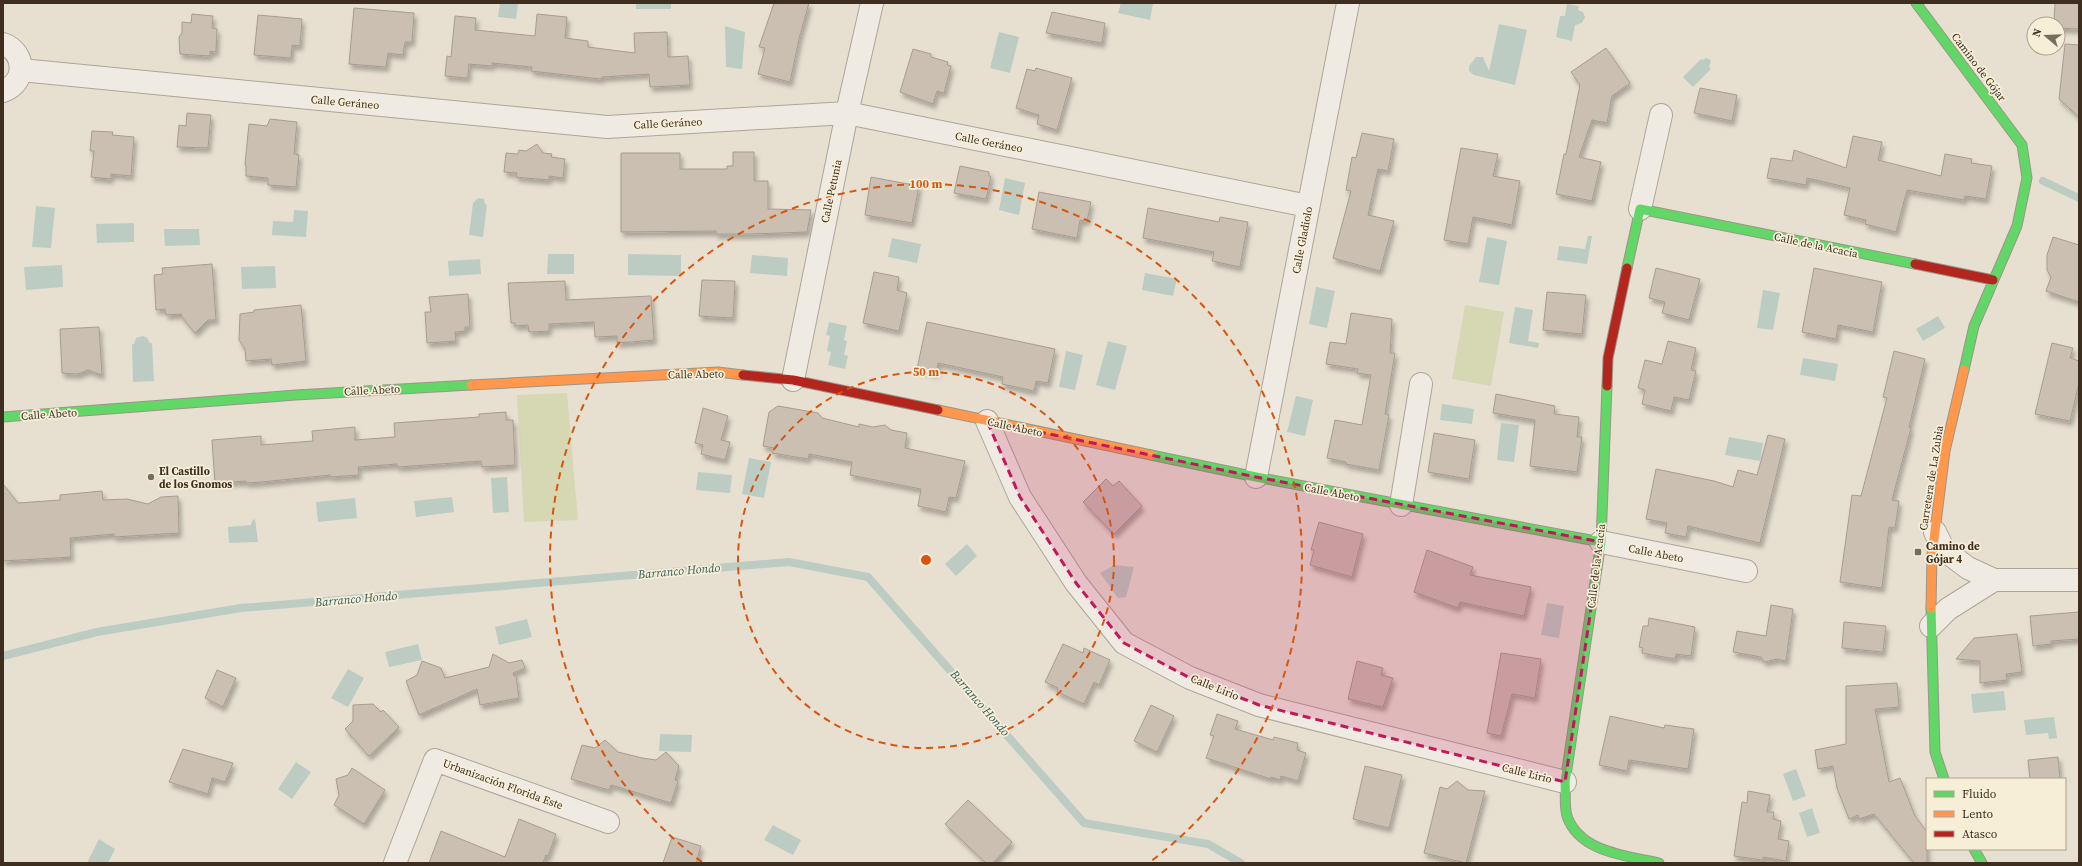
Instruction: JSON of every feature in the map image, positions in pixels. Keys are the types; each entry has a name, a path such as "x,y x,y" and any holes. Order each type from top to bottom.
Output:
{"street":[{"name":"Calle Petunia","path":"793,380 847,113 872,3"},
{"name":"Calle Gladiolo","path":"1256,477 1348,3"},
{"name":"Camino de Gójar","path":"1916,3 2022,145"},
{"path":"3,44 12,48 21,62 21,70 14,84 3,90"},
{"name":"Calle Geráneo","path":"21,70 607,127 847,113 1308,206"},
{"name":"Calle de la Acacia","path":"1659,863 1603,850 1578,838 1567,817 1565,782 1601,542 1608,358 1661,115"},
{"name":"Carretera de La Zubia","path":"1944,778 1935,752 1931,626 1932,555 1934,532 1945,451 1974,326 2017,226 2027,178 2022,145"},
{"name":"Calle de la Acacia","path":"1640,209 1993,280"},
{"name":"Calle Abeto","path":"3,417 296,395 718,372 793,380 1256,477 1746,571"},
{"path":"1401,505 1421,384"},
{"name":"Calle Lirio","path":"987,421 1020,497 1076,583 1124,643 1190,678 1259,705 1565,782"},
{"path":"1934,532 1944,550 1968,568 1994,580 2079,580"},
{"path":"1931,626 1948,609 1994,580"},
{"name":"Urbanización Florida Este","path":"395,863 435,760 608,822"},
{"path":"1975,850 1982,863"}],"highlighted area":[{"path":"987,421 1256,477 1601,542 1565,782 1259,705 1190,678 1124,643 1076,583 1020,497"}],"green space":[{"path":"1465,305 1504,312 1491,386 1452,379"},
{"path":"567,393 578,520 524,522 517,395"}],"shaded area":[{"path":"500,3 518,3 516,19 498,17"},
{"path":"636,3 671,3 671,9 636,9"},
{"path":"1121,3 1153,3 1150,20 1118,13"},
{"path":"1567,4 1579,6 1578,10 1583,12 1585,17 1582,23 1575,25 1572,41 1556,37 1560,16 1565,16"},
{"path":"1499,24 1527,30 1515,85 1474,75 1469,71 1469,66 1476,57 1483,57 1489,71"},
{"path":"725,26 745,32 742,69 726,67"},
{"path":"999,32 1019,37 1010,73 990,68"},
{"path":"1706,58 1711,60 1709,67 1711,69 1693,87 1683,77 1701,59 1703,60"},
{"path":"1005,178 1025,183 1019,215 999,210"},
{"path":"478,198 484,199 485,204 487,205 483,237 469,235 473,203"},
{"path":"36,206 55,208 51,248 32,247"},
{"path":"294,210 308,211 306,237 272,235 273,221 293,222"},
{"path":"134,223 134,242 97,243 96,224"},
{"path":"164,229 199,229 200,245 165,246"},
{"path":"1588,236 1592,236 1587,264 1557,260 1559,246 1585,249"},
{"path":"1487,237 1507,241 1499,285 1479,282"},
{"path":"892,238 921,244 917,263 888,257"},
{"path":"548,254 574,254 574,274 547,274"},
{"path":"628,254 681,255 681,276 628,275"},
{"path":"752,255 788,258 787,276 750,273"},
{"path":"480,259 481,274 449,276 448,261"},
{"path":"62,265 63,287 26,290 24,267"},
{"path":"275,266 276,288 242,289 241,267"},
{"path":"1145,273 1177,279 1173,296 1142,290"},
{"path":"1316,287 1335,291 1327,328 1309,324"},
{"path":"1763,290 1780,293 1773,330 1757,328"},
{"path":"1515,307 1533,310 1528,341 1539,343 1538,348 1509,343"},
{"path":"1938,316 1945,328 1923,341 1916,329"},
{"path":"829,322 847,326 844,340 847,341 844,355 848,356 845,369 828,365 831,352 827,351 830,336 826,335"},
{"path":"143,336 147,338 150,343 152,343 154,381 133,382 132,344 134,344 136,338"},
{"path":"1108,341 1127,346 1115,390 1096,385"},
{"path":"1066,351 1083,355 1075,390 1059,387"},
{"path":"1803,358 1838,364 1835,381 1800,375"},
{"path":"1296,396 1313,400 1305,436 1287,432"},
{"path":"1442,404 1474,409 1472,424 1440,420"},
{"path":"1501,423 1519,425 1514,462 1497,460"},
{"path":"1729,437 1763,443 1760,461 1725,455"},
{"path":"749,458 771,462 764,498 742,494"},
{"path":"698,472 732,475 730,493 696,490"},
{"path":"507,477 509,512 493,513 491,478"},
{"path":"452,497 454,512 416,517 414,501"},
{"path":"355,498 357,518 318,522 316,502"},
{"path":"255,519 258,542 229,543 228,527 251,525 252,521"},
{"path":"967,544 977,556 956,576 945,564"},
{"path":"1115,565 1134,567 1126,597 1118,598 1100,573"},
{"path":"1547,603 1564,606 1559,638 1541,635"},
{"path":"527,619 532,637 499,645 495,627"},
{"path":"418,644 422,660 389,667 385,652"},
{"path":"348,669 364,678 348,707 331,698"},
{"path":"2004,691 2006,710 1973,713 1971,694"},
{"path":"2054,717 2057,738 2049,739 2048,733 2026,735 2024,720"},
{"path":"660,734 692,735 691,752 659,751"},
{"path":"296,762 311,772 292,799 278,789"},
{"path":"1796,769 1806,796 1793,801 1783,774"},
{"path":"1812,808 1820,833 1807,837 1799,813"},
{"path":"773,825 801,840 793,855 764,840"},
{"path":"99,839 115,849 108,863 87,863"}],"building":[{"path":"774,3 809,3 799,39 790,82 758,74 765,48 759,47"},
{"path":"2055,3 2079,3 2079,29 2066,28 2066,16 2054,16"},
{"path":"354,8 414,13 412,42 405,42 403,55 388,53 386,67 349,64"},
{"path":"1052,12 1105,23 1102,43 1046,33"},
{"path":"192,14 213,16 212,28 217,29 216,52 210,51 210,56 180,54 179,37 182,33 182,22 191,23"},
{"path":"537,14 567,17 565,38 588,41 588,47 635,53 634,33 667,32 668,57 688,56 690,85 650,87 649,74 602,77 601,79 531,71 532,67 492,63 492,66 469,64 468,78 445,76 447,56 451,57 455,16 476,18 475,30 535,36"},
{"path":"258,15 302,19 300,46 292,45 291,58 254,55"},
{"path":"2066,44 2079,45 2079,117 2059,99 2064,56 2066,56"},
{"path":"1606,48 1630,83 1612,96 1607,123 1592,120 1579,157 1601,162 1592,201 1556,194 1580,85 1571,72"},
{"path":"913,49 931,54 931,57 948,62 947,65 951,66 944,93 937,91 933,104 900,92"},
{"path":"1036,68 1072,78 1057,130 1037,124 1039,115 1016,108 1027,69 1035,71"},
{"path":"1700,88 1737,95 1732,121 1694,113"},
{"path":"187,113 211,115 208,148 177,147 179,125 186,126"},
{"path":"270,119 297,122 294,154 299,155 296,187 268,185 268,178 246,176 245,164 249,124 267,126"},
{"path":"92,131 113,132 112,135 134,137 131,176 111,174 111,179 91,177 94,151 90,151"},
{"path":"1362,133 1394,139 1388,171 1378,169 1368,215 1394,221 1380,271 1333,258 1351,191 1346,190 1352,157 1356,158"},
{"path":"1853,136 1882,142 1878,160 1941,176 1945,154 1972,159 1971,163 1992,166 1986,199 1965,196 1964,200 1907,190 1896,232 1865,224 1866,220 1844,215 1850,188 1807,178 1806,185 1767,178 1771,158 1792,161 1794,150 1846,168"},
{"path":"537,144 543,153 552,154 551,157 565,159 563,178 549,176 549,180 516,177 517,173 504,172 506,153 518,154 519,150 526,151"},
{"path":"1461,148 1498,154 1493,176 1520,181 1512,225 1473,217 1468,244 1444,240"},
{"path":"733,152 754,152 754,181 768,181 768,209 811,210 807,232 716,234 716,231 621,232 621,153 680,153 680,169 727,169 727,166 733,166"},
{"path":"960,166 989,172 989,176 991,177 986,199 954,193"},
{"path":"871,177 919,186 912,223 865,215"},
{"path":"1039,192 1091,202 1087,221 1080,220 1077,238 1032,229"},
{"path":"1148,208 1219,222 1220,217 1248,222 1240,267 1212,261 1214,252 1143,238"},
{"path":"2053,237 2079,245 2079,302 2046,291 2051,277 2047,270 2047,255"},
{"path":"212,264 216,320 208,320 195,333 181,314 166,315 165,309 156,310 154,275 163,274 162,268"},
{"path":"1656,268 1700,279 1689,320 1662,313 1665,302 1649,298"},
{"path":"1814,268 1882,282 1873,332 1838,325 1836,339 1802,332"},
{"path":"874,272 899,277 897,290 907,293 899,331 863,323"},
{"path":"702,280 735,281 733,318 699,316"},
{"path":"565,281 566,300 651,296 654,340 617,343 617,336 595,337 594,322 549,324 549,331 529,332 528,325 515,326 515,323 511,323 508,283"},
{"path":"1547,292 1586,295 1582,334 1543,330"},
{"path":"468,294 470,327 465,327 465,331 455,332 456,341 427,343 425,312 431,312 429,297"},
{"path":"301,305 306,361 272,365 271,359 246,361 245,349 239,340 240,314 254,312 254,310"},
{"path":"1351,313 1392,319 1390,353 1395,353 1385,414 1389,415 1379,470 1346,464 1346,462 1327,458 1335,420 1362,425 1371,375 1357,373 1358,369 1326,364 1330,342 1346,344"},
{"path":"927,322 1055,349 1048,383 1036,381 1034,391 1002,384 1003,377 938,363 936,373 917,369"},
{"path":"99,327 102,375 88,370 78,374 62,373 60,329"},
{"path":"1668,341 1696,348 1691,370 1696,371 1689,400 1674,397 1671,411 1642,404 1645,390 1638,388 1645,360 1662,364"},
{"path":"2052,343 2073,348 2070,358 2079,361 2079,383 2070,421 2035,414"},
{"path":"1894,351 1925,359 1909,427 1911,428 1892,500 1899,501 1895,528 1889,527 1882,588 1840,582 1852,495 1861,496 1887,398 1883,397"},
{"path":"1496,394 1555,406 1554,414 1579,417 1577,437 1582,437 1577,472 1530,466 1535,420 1493,413"},
{"path":"778,406 818,413 822,418 859,427 859,424 873,427 885,425 891,430 907,433 905,448 965,461 956,498 949,497 946,512 918,506 921,489 850,475 852,462 809,454 808,459 772,453 774,448 763,446 769,412"},
{"path":"703,408 728,416 721,440 730,442 725,460 701,454 703,445 695,443"},
{"path":"506,412 506,420 513,420 515,465 482,467 481,461 397,467 397,464 358,467 359,475 330,477 330,475 246,483 246,481 215,483 212,440 261,436 261,445 313,441 312,431 355,427 355,440 395,437 394,423 479,417 479,414"},
{"path":"1434,433 1475,440 1469,479 1428,472"},
{"path":"1768,435 1785,439 1760,543 1688,526 1686,537 1665,533 1667,523 1646,519 1656,469 1714,481 1733,487 1738,470 1757,475"},
{"path":"1106,479 1113,486 1119,481 1142,506 1114,534 1083,502"},
{"path":"3,484 18,503 60,500 60,495 102,491 103,500 127,499 148,504 161,497 178,496 179,533 114,537 114,534 70,538 71,557 3,561"},
{"path":"1319,522 1363,534 1352,577 1310,565 1314,550 1311,550"},
{"path":"1427,550 1473,567 1470,575 1531,587 1524,616 1460,602 1458,608 1414,592"},
{"path":"1771,605 1793,609 1786,661 1777,659 1764,662 1761,657 1733,652 1737,631 1766,636"},
{"path":"2079,612 2079,639 2051,641 2051,644 2033,646 2030,616"},
{"path":"1649,618 1695,627 1691,656 1676,654 1675,659 1642,653 1643,648 1639,647 1643,626 1648,626"},
{"path":"1844,622 1886,626 1883,652 1842,648"},
{"path":"2017,634 2022,672 2006,674 2007,680 1980,683 1980,661 1956,659 1974,638"},
{"path":"1063,644 1083,653 1084,648 1110,660 1099,685 1094,682 1084,704 1057,692 1058,688 1045,682"},
{"path":"1501,653 1541,659 1535,698 1512,694 1501,736 1487,733"},
{"path":"493,654 509,663 522,660 525,668 513,673 514,676 516,676 519,698 480,705 477,689 419,715 406,681 417,675 422,661 441,668 445,678 489,667"},
{"path":"1357,661 1383,668 1381,675 1393,678 1383,707 1348,699"},
{"path":"217,670 236,678 223,707 205,698"},
{"path":"1897,683 1899,707 1875,709 1889,782 1900,778 1915,816 1926,831 1927,863 1914,863 1874,814 1859,819 1858,815 1849,819 1837,788 1833,766 1818,769 1815,750 1846,744 1846,686"},
{"path":"373,704 381,712 383,710 399,727 369,756 345,729 353,721 353,705"},
{"path":"1151,705 1174,716 1157,752 1134,741"},
{"path":"1217,714 1238,721 1235,729 1273,740 1274,737 1298,743 1297,750 1306,753 1298,781 1281,776 1280,780 1271,777 1271,779 1206,758 1214,736 1210,735"},
{"path":"1610,716 1664,728 1665,725 1694,729 1688,769 1629,760 1627,771 1599,765"},
{"path":"605,740 618,752 642,758 656,760 666,752 679,766 675,780 678,781 671,803 611,785 609,790 571,779 582,745 595,748"},
{"path":"183,749 233,763 225,782 212,778 208,794 169,782"},
{"path":"2058,757 2060,778 2030,778 2028,760"},
{"path":"1365,766 1402,775 1389,828 1353,819"},
{"path":"352,768 385,790 364,824 334,805 339,795 336,779 348,775"},
{"path":"1457,781 1468,790 1485,791 1466,863 1424,853 1440,787 1447,789"},
{"path":"1748,791 1770,795 1767,812 1774,812 1773,819 1781,821 1778,839 1789,841 1786,861 1763,857 1763,860 1734,856 1742,802 1747,803"},
{"path":"968,800 1012,842 993,863 986,863 945,824"},
{"path":"519,819 556,834 548,856 546,855 543,863 429,863 441,831 505,857"},
{"path":"672,837 701,846 696,863 663,863"}],"waterway":[{"path":"2043,181 2079,198"},
{"name":"Barranco Hondo","path":"3,656 97,632 241,608 789,562 868,577 1084,823 1208,844 1241,863"}],"traffic: fast":[{"path":"1916,3 2022,145 2027,178 2017,226 1974,326 1964,370"},
{"path":"1627,268 1640,209 1915,264"},
{"path":"3,417 296,395 471,385"},
{"path":"1607,386 1601,542 1565,782 1566,808 1567,816 1573,828 1582,838 1593,845 1619,855 1659,863"},
{"path":"1151,455 1256,477 1601,542"},
{"path":"1931,608 1935,752 1944,778"},
{"path":"1975,850 1982,863"}],"traffic: slow":[{"path":"1931,608 1932,555 1945,451 1964,370"},
{"path":"471,385 718,372 743,375"},
{"path":"938,410 1151,455"}],"traffic: jam":[{"path":"1915,264 1993,280"},
{"path":"1607,386 1608,358 1627,268"},
{"path":"743,375 793,380 938,410"}],"place":[{"name":"El Castillo de los Gnomos","path":"151,477"},
{"name":"Camino de Gójar 4","path":"1918,552"}]}
